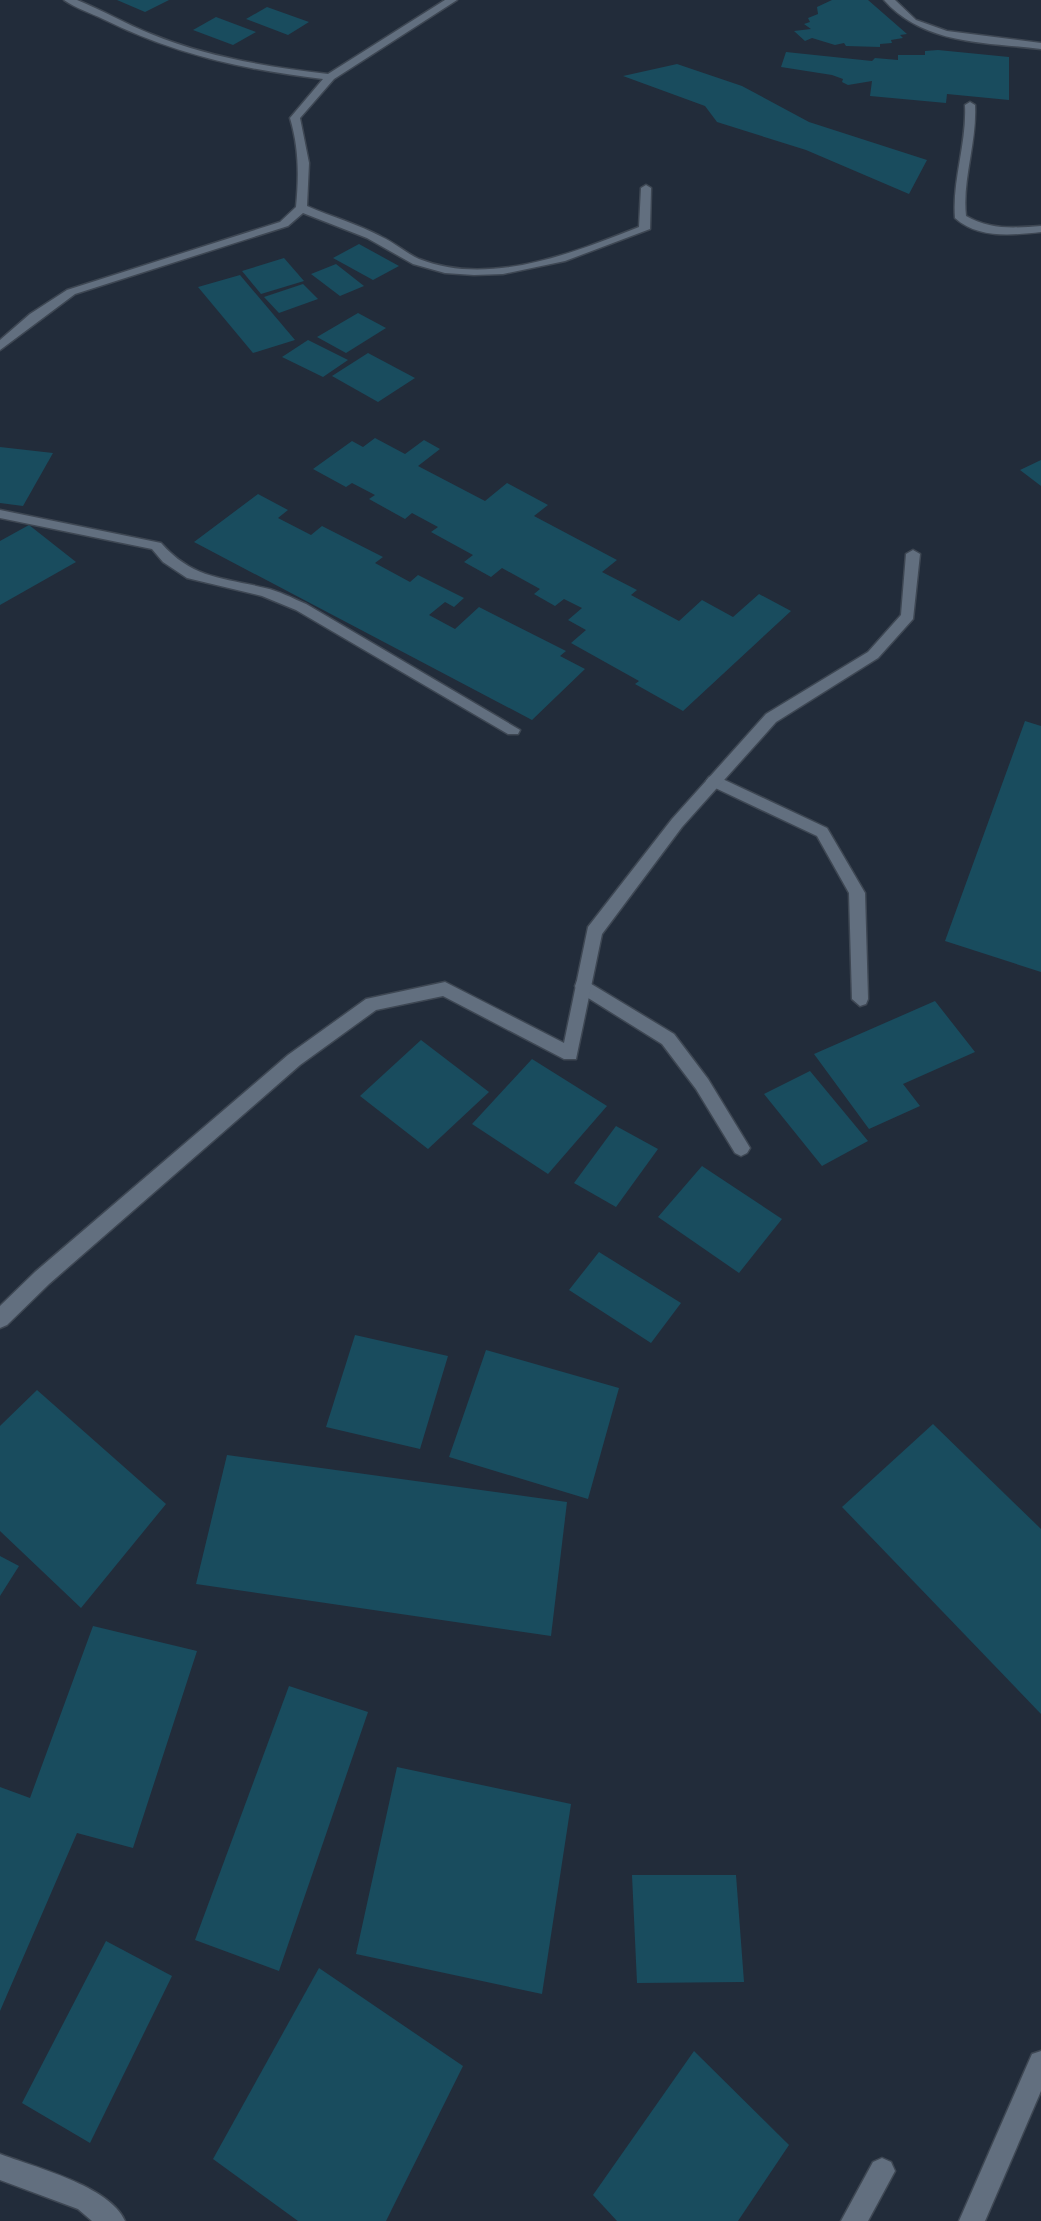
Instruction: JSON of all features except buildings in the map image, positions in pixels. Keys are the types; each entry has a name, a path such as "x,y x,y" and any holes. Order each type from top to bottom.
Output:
{"street":[{"path":"69,0 146,36 209,58 249,67 330,77"},
{"path":"0,346 34,317 71,292 284,224 301,208 303,141 295,118 330,77 452,0"},
{"path":"889,0 913,22 945,34 1041,46"},
{"path":"970,105 970,147 958,204 961,218 985,230 1004,232 1041,229"},
{"path":"301,208 379,240 415,261 456,272 502,271 596,247 644,229 646,188"},
{"path":"0,514 156,546 168,563 189,576 266,593 301,607 513,730"},
{"path":"0,1319 42,1278 294,1060 372,1004 445,989 570,1054 594,932 677,823 771,718 873,654 908,616 915,558 913,554"},
{"path":"714,781 822,832 857,893 860,999"},
{"path":"583,986 668,1039 702,1084 741,1148"},
{"path":"972,2221 1041,2063"},
{"path":"0,2167 86,2200 112,2221"},
{"path":"855,2221 882,2171"}]}
